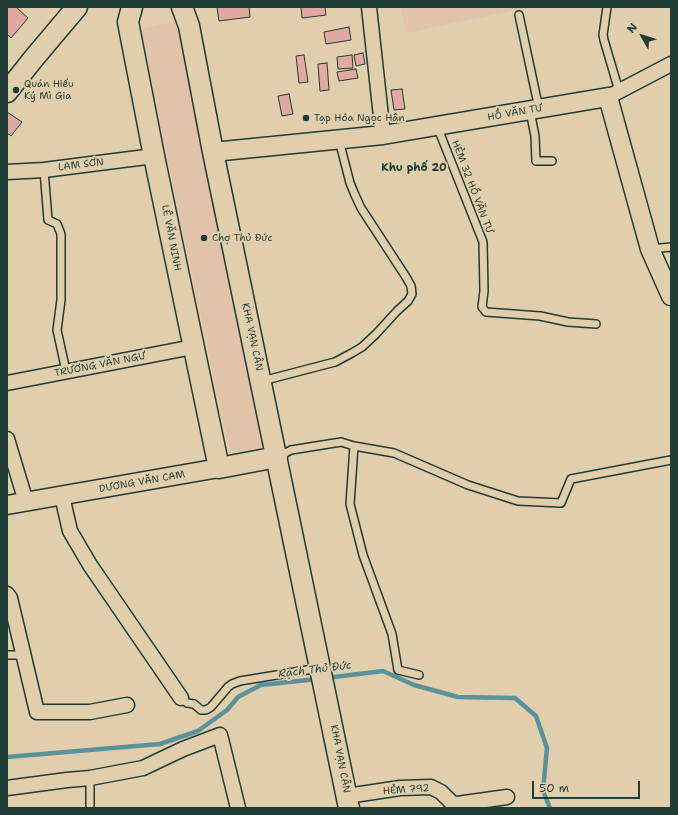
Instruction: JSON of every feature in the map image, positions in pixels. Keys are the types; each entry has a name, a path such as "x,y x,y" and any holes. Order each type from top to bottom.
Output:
{"main road":[{"path":"7,92 77,7"},
{"name":"LÊ VĂN NINH","path":"132,7 128,22 154,156 219,468"},
{"name":"KHA VẠN CÂN","path":"182,7 189,26 348,802"},
{"name":"DƯƠNG VĂN CAM","path":"219,468 277,457"}],"street":[{"path":"369,7 383,135"},
{"path":"671,64 613,94 650,249 671,296"},
{"name":"HỒ VĂN TƯ","path":"214,152 383,135 535,110 613,94"},
{"name":"LAM SƠN","path":"7,172 44,170 154,156"},
{"name":"TRƯƠNG VĂN NGƯ","path":"7,383 193,346"},
{"path":"7,439 26,502"},
{"name":"DƯƠNG VĂN CAM","path":"7,505 219,468"},
{"path":"62,496 70,531 90,565 182,698"},
{"path":"8,597 38,712 90,712 127,705"},
{"path":"7,788 90,778 143,768 183,749 220,735 238,808"},
{"name":"HẺM 792","path":"348,802 400,788 431,787 441,792 452,803 457,804 507,797"}],"lane":[{"path":"607,7 603,35 613,94"},
{"path":"519,15 535,110 536,161 552,161"},
{"name":"HẺM 32 HỒ VĂN TƯ","path":"437,126 483,242 484,291 482,307 486,312 540,316 568,322 596,324"},
{"path":"262,381 335,362 352,353 362,347 376,334 408,301 412,294 411,286 406,277 354,195 339,140"},
{"path":"44,170 48,220 57,224 61,234 61,300 57,330 66,371"},
{"path":"650,249 671,247"},
{"path":"277,457 291,450 341,442 354,446 394,453 468,485 518,500 547,502 561,502 571,479 671,460"},
{"path":"354,446 350,504 364,555 392,634 398,670 419,675"},
{"path":"7,655 24,655"},
{"path":"182,698 187,703 194,704 201,710 206,710 211,707 222,693 232,684 240,681 320,668"},
{"path":"90,778 90,808"}],"shaded area":[{"path":"401,7 531,7 406,33"},
{"name":"Chợ Thủ Đức","path":"178,21 268,446 230,454 140,29"}],"building":[{"path":"7,7 16,7 28,18 11,38 7,34"},
{"path":"217,7 249,7 250,17 219,21"},
{"path":"301,7 325,7 326,15 302,18"},
{"path":"349,27 351,40 326,44 324,32"},
{"path":"363,53 365,64 356,66 354,55"},
{"path":"304,55 308,82 299,83 296,56"},
{"path":"352,55 353,68 338,69 337,57"},
{"path":"327,63 329,90 320,91 318,64"},
{"path":"356,69 358,78 339,81 337,72"},
{"path":"402,89 405,109 394,110 391,90"},
{"path":"289,94 293,114 282,116 278,96"},
{"path":"7,112 22,122 11,136 7,133"}],"waterway":[{"name":"Rạch Thủ Đức","path":"326,678 383,671 414,685 458,697 515,698 536,716 547,748 543,791 550,808"},
{"name":"Rạch Thủ Đức","path":"7,757 160,744 198,731 227,710 238,697 261,685 317,679"}],"place":[{"name":"Quán Hiếu Ký Mì Gia","path":"16,90"},
{"name":"Tạp Hóa Ngọc Hân","path":"306,118"},
{"name":"Chợ Thủ Đức","path":"204,238"}],"district":[{"name":"Khu phố 20","path":"414,168"}]}
